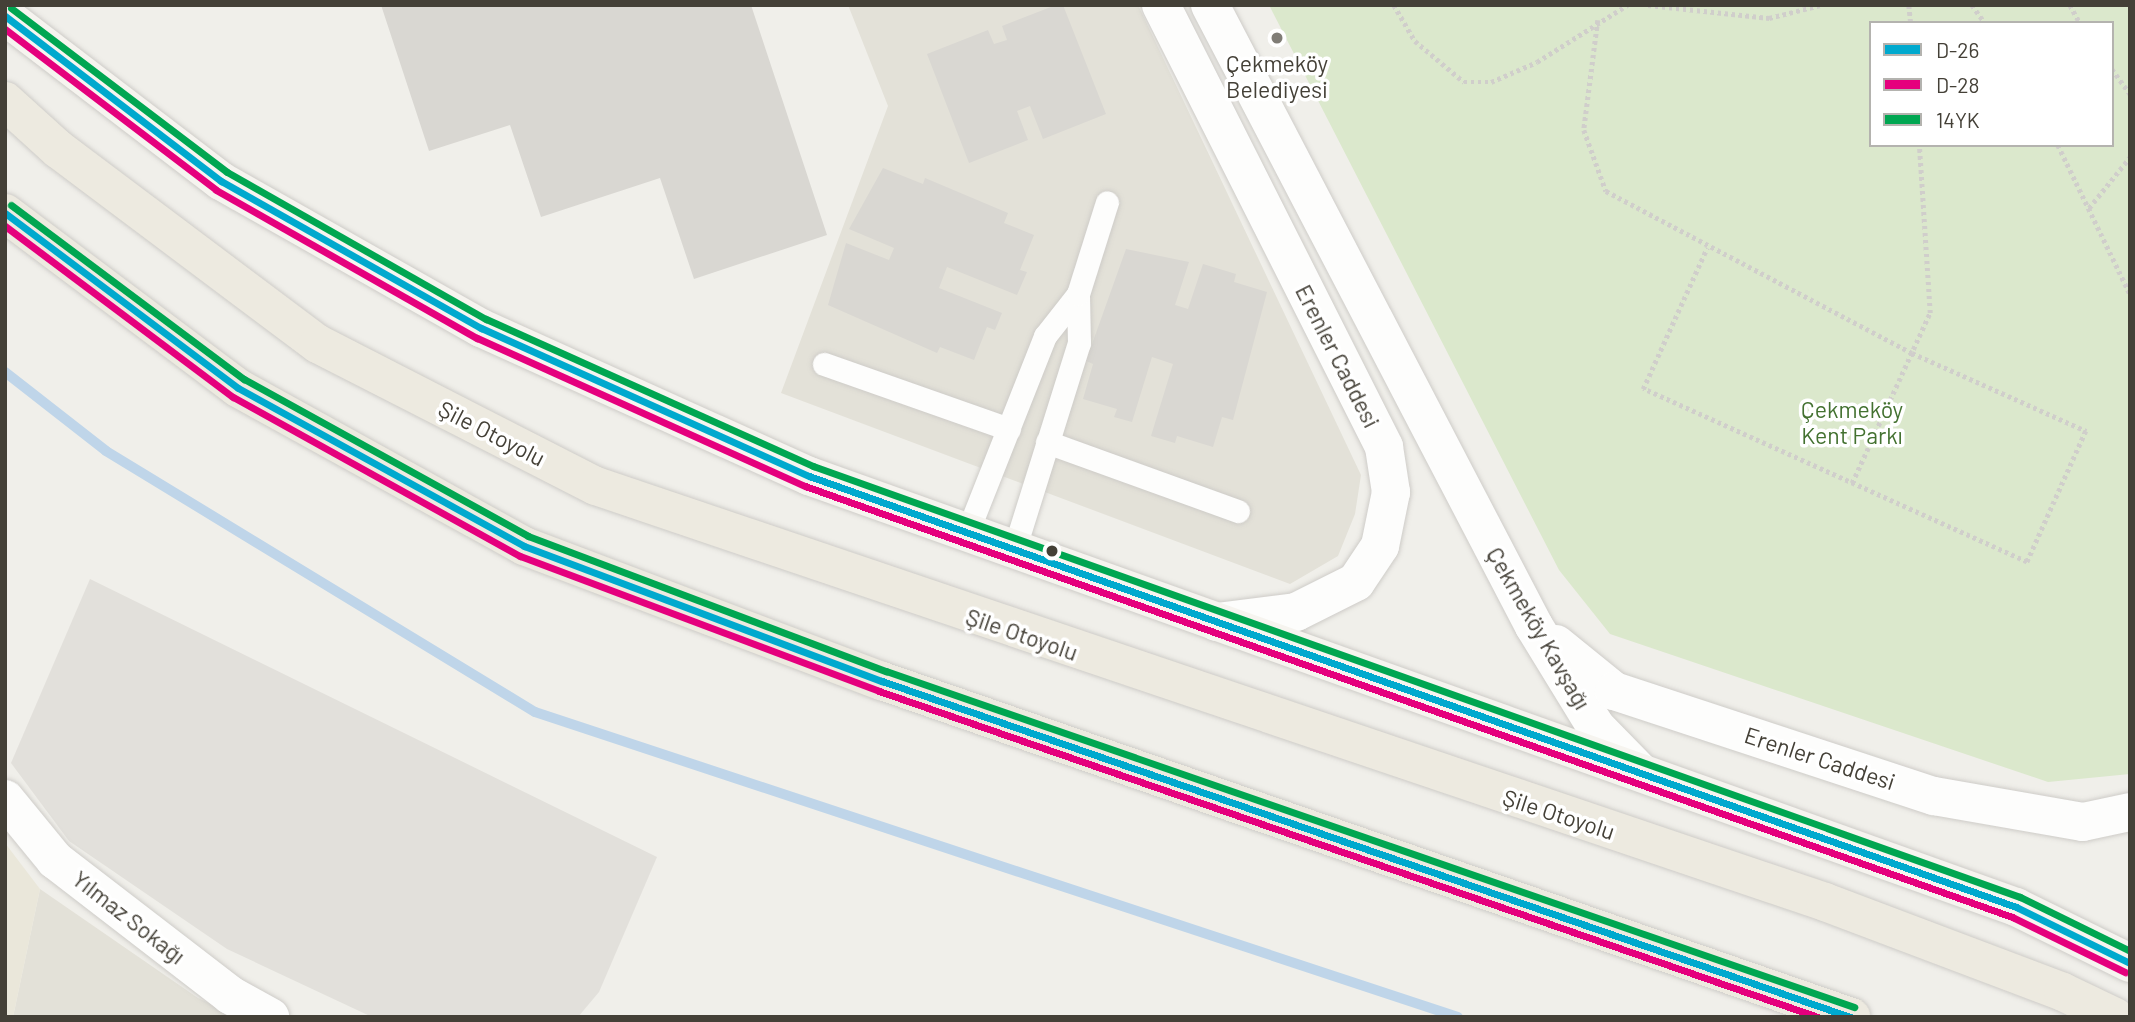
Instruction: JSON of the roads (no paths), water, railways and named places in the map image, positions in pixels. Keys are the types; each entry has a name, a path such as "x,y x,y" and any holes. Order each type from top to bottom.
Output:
{"highway":[{"name":"Şile Otoyolu","path":"5,102 58,149 318,344 596,486 1825,902 2063,992 2115,1017"},
{"path":"5,213 237,388 524,546 882,681 1851,1017"}],"main road":[{"path":"5,16 221,181 481,328 809,477 1639,771"},
{"name":"Çekmeköy Kavşağı","path":"1639,771 2016,907 2130,963"}],"street":[{"name":"Erenler Caddesi","path":"1161,5 1384,447 1391,492 1380,546 1356,582 1296,612 1217,622"},
{"name":"Çekmeköy Kavşağı","path":"1210,5 1534,626 1596,727 1639,771"},
{"name":"Erenler Caddesi","path":"1534,626 1614,691 1934,796 2083,822 2130,812"},
{"name":"Yılmaz Sokağı","path":"5,799 55,859 230,995 270,1017"}],"lane":[{"path":"1014,550 1079,343 1078,293 1107,202"},
{"path":"967,533 1045,336 1078,293"},
{"path":"824,364 1009,429"},
{"path":"1020,401 1057,413"},
{"path":"1047,442 1238,511"}],"waterway":[{"path":"5,372 106,451 535,712 1458,1017"}],"place":[{"name":"Çekmeköy Belediyesi","path":"1277,38"}],"park label":[{"name":"Çekmeköy Kent Parkı","path":"1852,422"}]}
